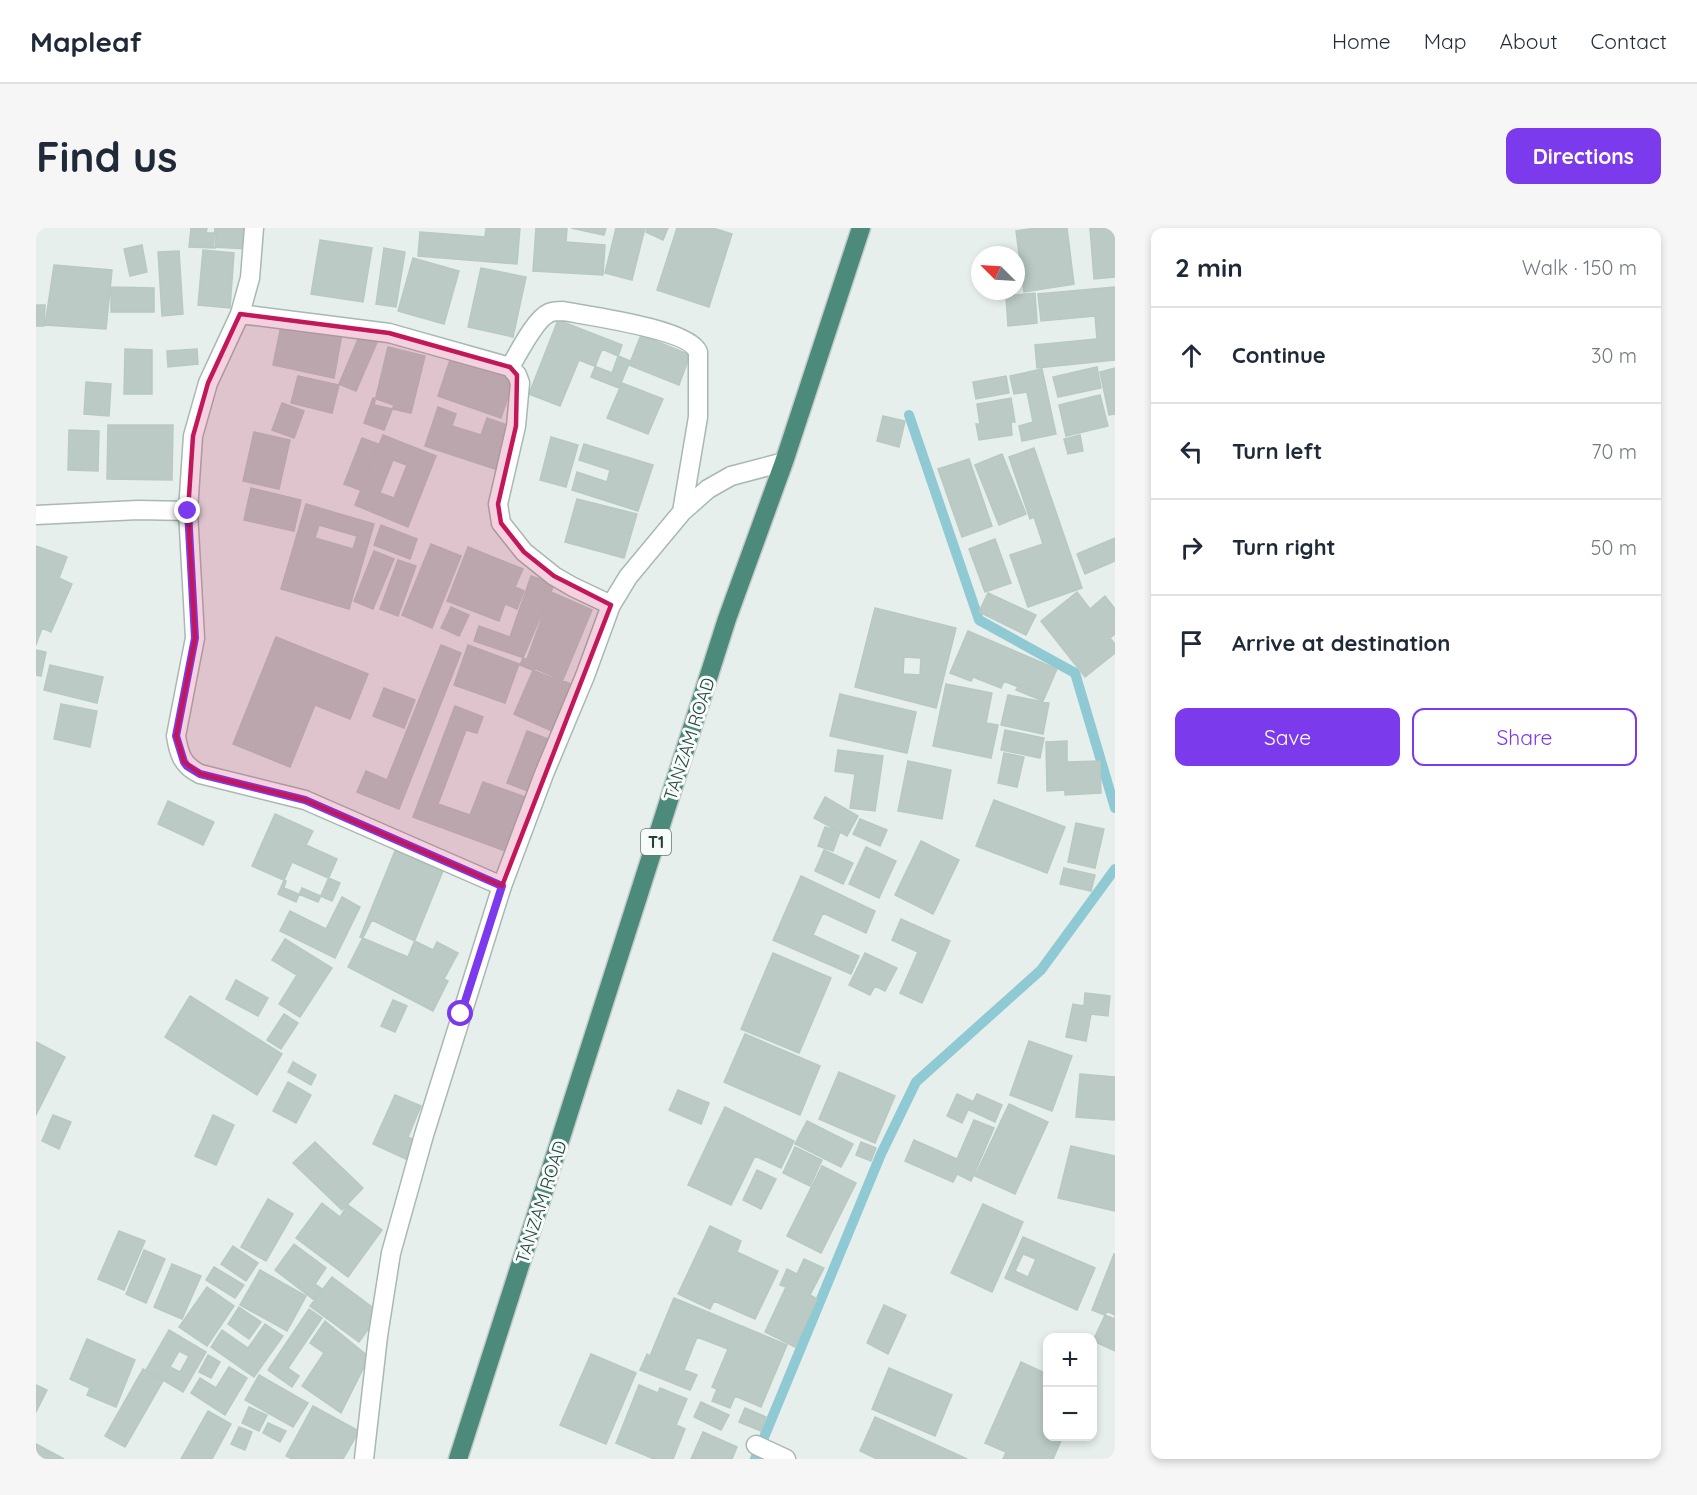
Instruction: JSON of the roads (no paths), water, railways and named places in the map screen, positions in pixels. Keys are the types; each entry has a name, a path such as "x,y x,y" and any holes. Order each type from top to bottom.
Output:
{"highway":[{"name":"TANZAM ROAD","path":"458,1459 727,619 784,462 861,228"}],"street":[{"path":"254,228 250,278 240,314 208,383 193,436 188,511 195,638 176,736 178,747 187,766 200,774 305,800 502,886"},
{"path":"510,367 537,324 551,311 563,311 668,332 693,344 698,352 698,417 682,512"},
{"path":"240,314 389,333 510,367 520,383 516,426 498,504 501,523 524,552 555,576 611,605"},
{"path":"364,1459 378,1336 391,1253 461,1014 502,886 611,605 628,577 682,512 708,489 731,476 784,462"},
{"path":"36,515 58,512 188,511"},
{"path":"756,1445 786,1459"}],"waterway":[{"path":"909,415 979,620 1075,673 1115,808"},
{"path":"755,1459 881,1154 916,1082 1041,970 1115,869"}]}
